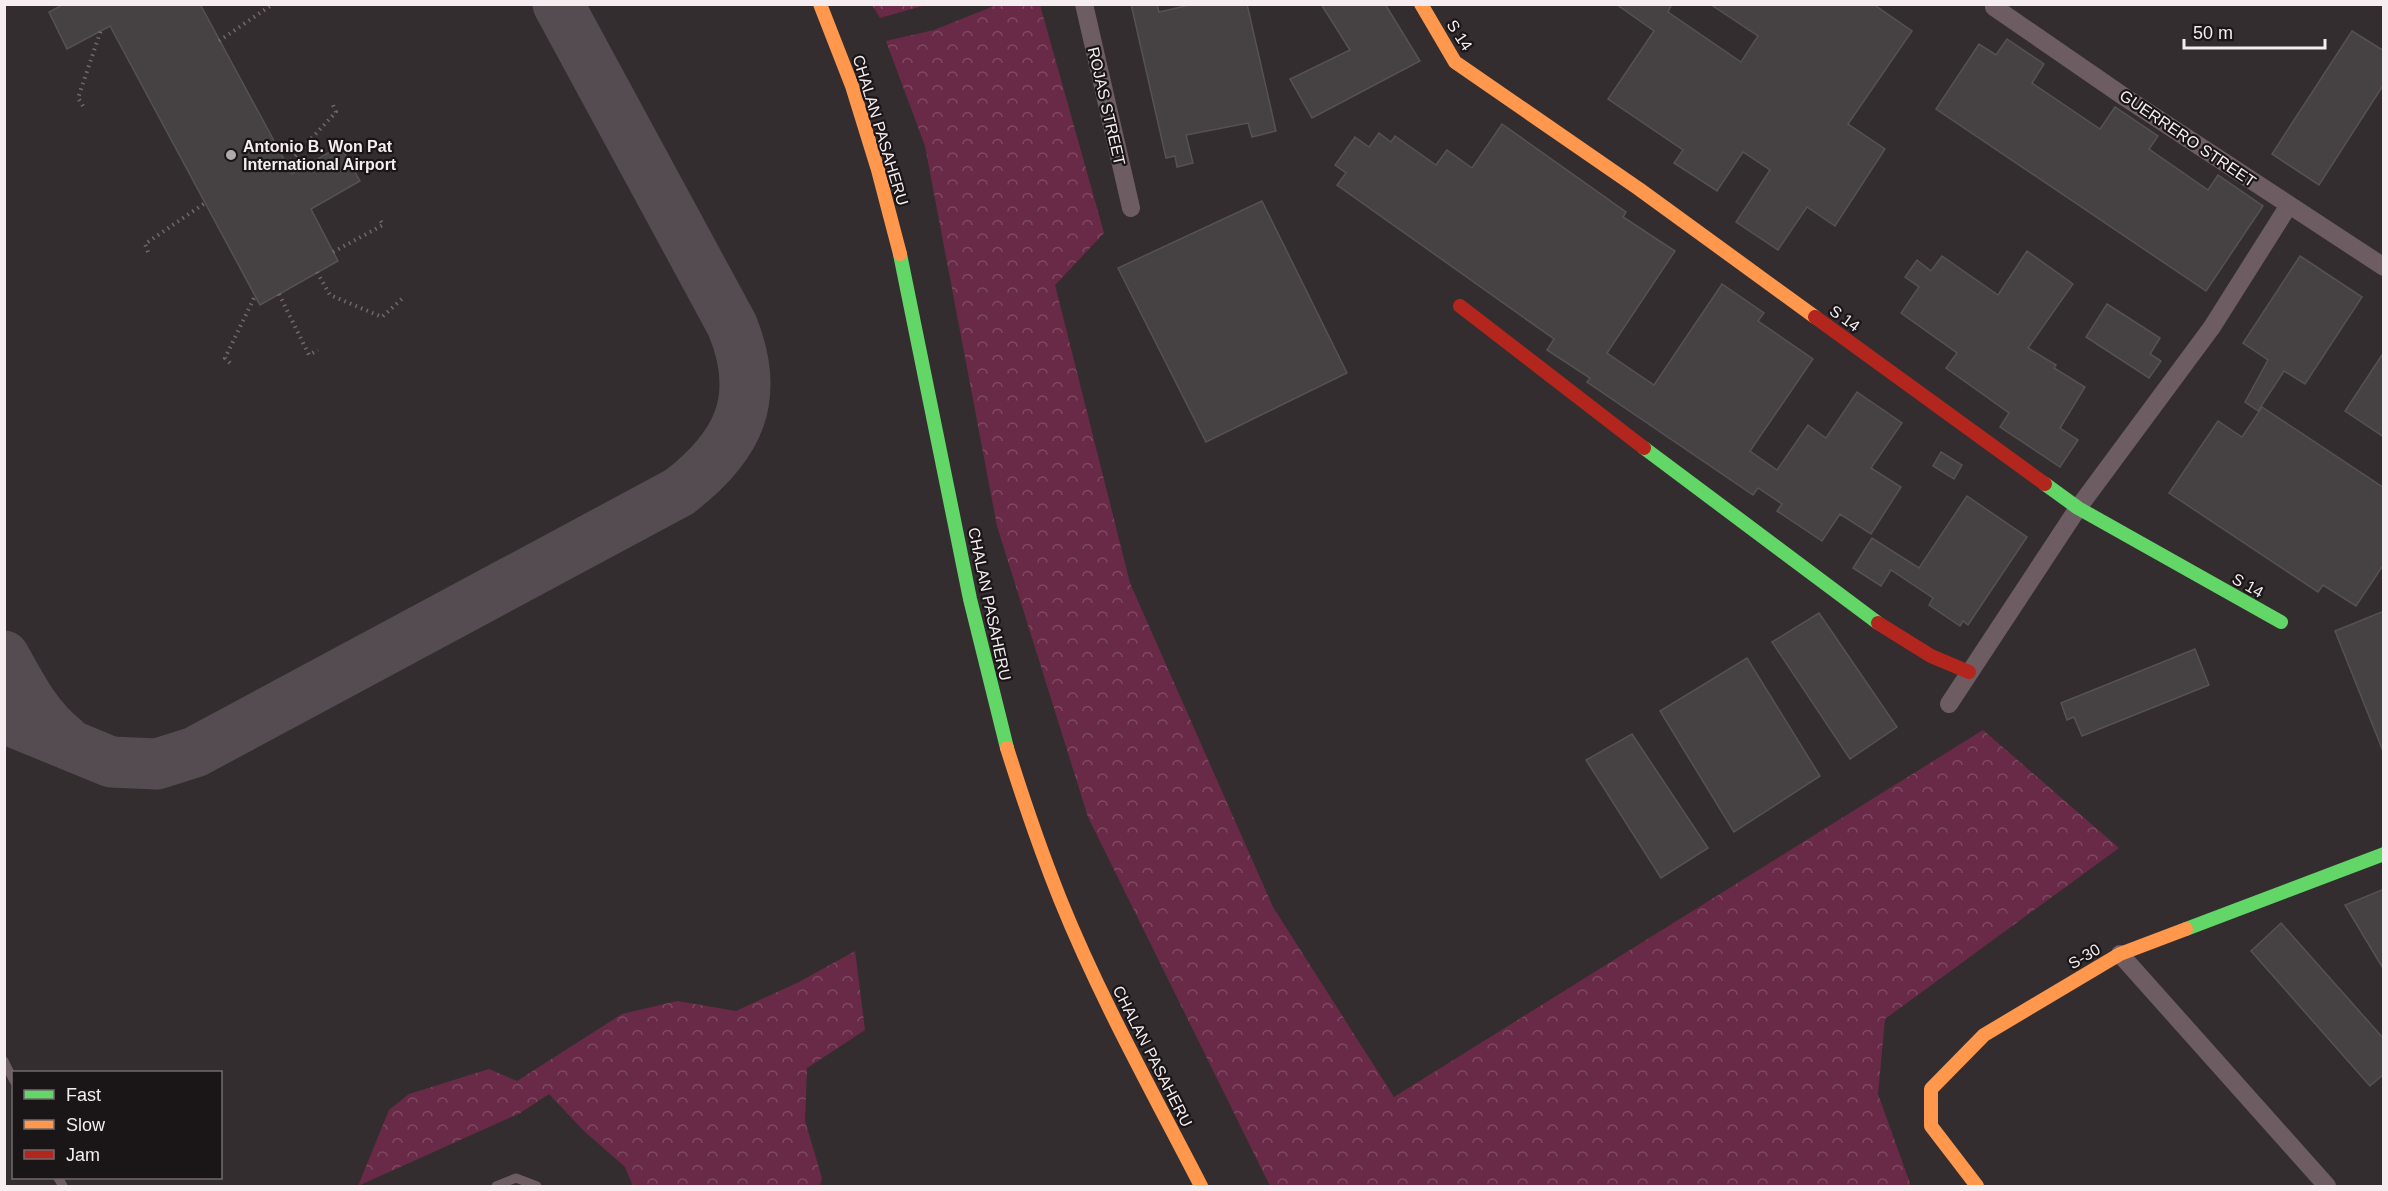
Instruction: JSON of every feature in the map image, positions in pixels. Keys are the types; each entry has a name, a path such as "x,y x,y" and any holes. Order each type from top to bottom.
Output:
{"street":[{"name":"CHALAN PASAHERU","path":"820,4 855,90 886,195 977,631 1020,790 1040,848 1086,958 1200,1186"},
{"name":"ROJAS STREET","path":"1084,4 1131,208"},
{"name":"S 14","path":"1421,4 1455,62 1639,189 2078,508 2281,622"},
{"name":"GUERRERO STREET","path":"1994,7 2384,267"},
{"path":"1949,704 2078,508 2212,327 2289,205"},
{"path":"1460,306 1719,506 1880,623 1951,668 1969,672"},
{"name":"S-30","path":"1977,1186 1931,1126 1931,1089 1984,1035 2120,954 2384,854"},
{"path":"2120,954 2327,1186"}],"lane":[{"path":"4,1062 12,1077"},
{"path":"496,1186 516,1178 537,1186"}],"path":[{"path":"219,40 273,4"},
{"path":"83,106 78,98 101,30"},
{"path":"287,165 336,112 332,103"},
{"path":"148,252 145,243 205,203"},
{"path":"333,252 383,225 380,218"},
{"path":"317,272 330,295 382,317 404,297"},
{"path":"279,294 309,355 318,350"},
{"path":"230,363 225,358 255,296"}],"green space":[{"path":"999,4 1040,5 1104,233 1055,285 1130,583 1273,907 1394,1097 1983,730 2119,848 1885,1019 1878,1094 1911,1186 1270,1186 1088,817 997,526 925,146 886,41 934,30"},
{"path":"872,5 921,5 880,18"},
{"path":"855,951 865,1030 807,1068 805,1121 822,1178 820,1186 633,1186 625,1167 583,1130 549,1094 520,1113 358,1186 389,1110 409,1094 489,1069 517,1081 622,1014 677,1001 736,1011 799,982"}],"building":[{"name":"Antonio B. Won Pat International Airport","path":"64,4 200,4 292,174 340,146 360,181 311,209 338,261 260,305 110,26 67,49 49,12"},
{"path":"1131,4 1157,4 1159,12 1194,4 1247,4 1276,131 1252,137 1248,123 1186,135 1193,163 1177,167 1175,156 1166,158"},
{"path":"1321,4 1385,4 1420,61 1312,118 1290,79 1350,50"},
{"path":"1616,4 1672,4 1668,12 1741,62 1758,36 1710,4 1873,4 1912,31 1848,124 1885,149 1835,226 1807,207 1778,250 1736,222 1770,170 1743,152 1717,191 1674,163 1683,150 1608,99 1654,31"},
{"path":"2352,31 2384,51 2384,84 2319,185 2272,154"},
{"path":"2007,39 2044,64 2032,83 2100,129 2115,107 2158,136 2149,149 2208,190 2218,175 2263,206 2206,291 1936,109 1979,44 1996,55"},
{"path":"1502,124 1626,212 1623,217 1675,251 1607,353 1654,385 1722,284 1764,313 1758,321 1813,359 1750,451 1777,470 1808,425 1826,438 1857,392 1902,423 1871,468 1901,487 1871,534 1840,514 1822,541 1777,511 1782,504 1758,488 1753,495 1587,382 1590,378 1547,350 1554,339 1337,185 1346,173 1335,165 1355,137 1369,147 1379,133 1391,142 1395,136 1436,165 1447,150 1472,168"},
{"path":"1262,201 1347,373 1206,442 1118,268"},
{"path":"2027,251 2073,284 2028,348 2056,365 2054,368 2085,387 2060,428 2078,440 2060,467 2000,427 2009,413 1946,368 1957,353 1901,313 1919,287 1905,277 1917,260 1931,271 1942,256 1998,295"},
{"path":"2300,256 2362,297 2305,384 2284,371 2258,411 2245,402 2268,360 2243,343"},
{"path":"2107,304 2160,338 2150,354 2161,361 2149,378 2086,337"},
{"path":"2384,352 2384,437 2345,411"},
{"path":"2262,407 2384,488 2384,564 2356,606 2323,585 2318,592 2169,493 2218,421 2242,437"},
{"path":"1941,452 1962,465 1954,479 1933,466"},
{"path":"1967,496 2027,537 1968,625 1963,621 1960,626 1929,605 1933,598 1891,570 1881,586 1853,568 1872,538 1919,568"},
{"path":"2384,611 2384,751 2383,751 2335,631"},
{"path":"1819,613 1897,727 1850,759 1772,642"},
{"path":"2195,649 2209,685 2082,736 2074,717 2067,720 2061,703"},
{"path":"1747,658 1820,776 1734,832 1660,711"},
{"path":"1632,734 1708,848 1661,878 1586,760"},
{"path":"2384,889 2384,970 2345,905"},
{"path":"2281,923 2384,1039 2384,1074 2370,1086 2251,951"}],"taxiway":[{"path":"4,718 111,762 157,764 195,752 679,492 717,457 739,419 744,398 745,375 741,351 732,325 558,4"},
{"path":"4,656 38,712 65,740"}],"traffic: fast":[{"path":"900,254 970,599 1007,748"},
{"path":"1644,448 1878,623"},
{"path":"2045,484 2078,508 2281,622"},
{"path":"2186,929 2384,854"}],"traffic: slow":[{"path":"820,4 852,86 878,170 900,254"},
{"path":"1421,4 1455,62 1639,189 1815,317"},
{"path":"1007,748 1039,843 1076,936 1127,1044 1201,1186"},
{"path":"1977,1186 1931,1126 1931,1089 1984,1035 2120,954 2186,929"}],"traffic: jam":[{"path":"1460,306 1644,448"},
{"path":"1815,317 2045,484"},
{"path":"1878,623 1931,656 1969,672"}],"place":[{"name":"Antonio B. Won Pat International Airport","path":"231,155"}]}
